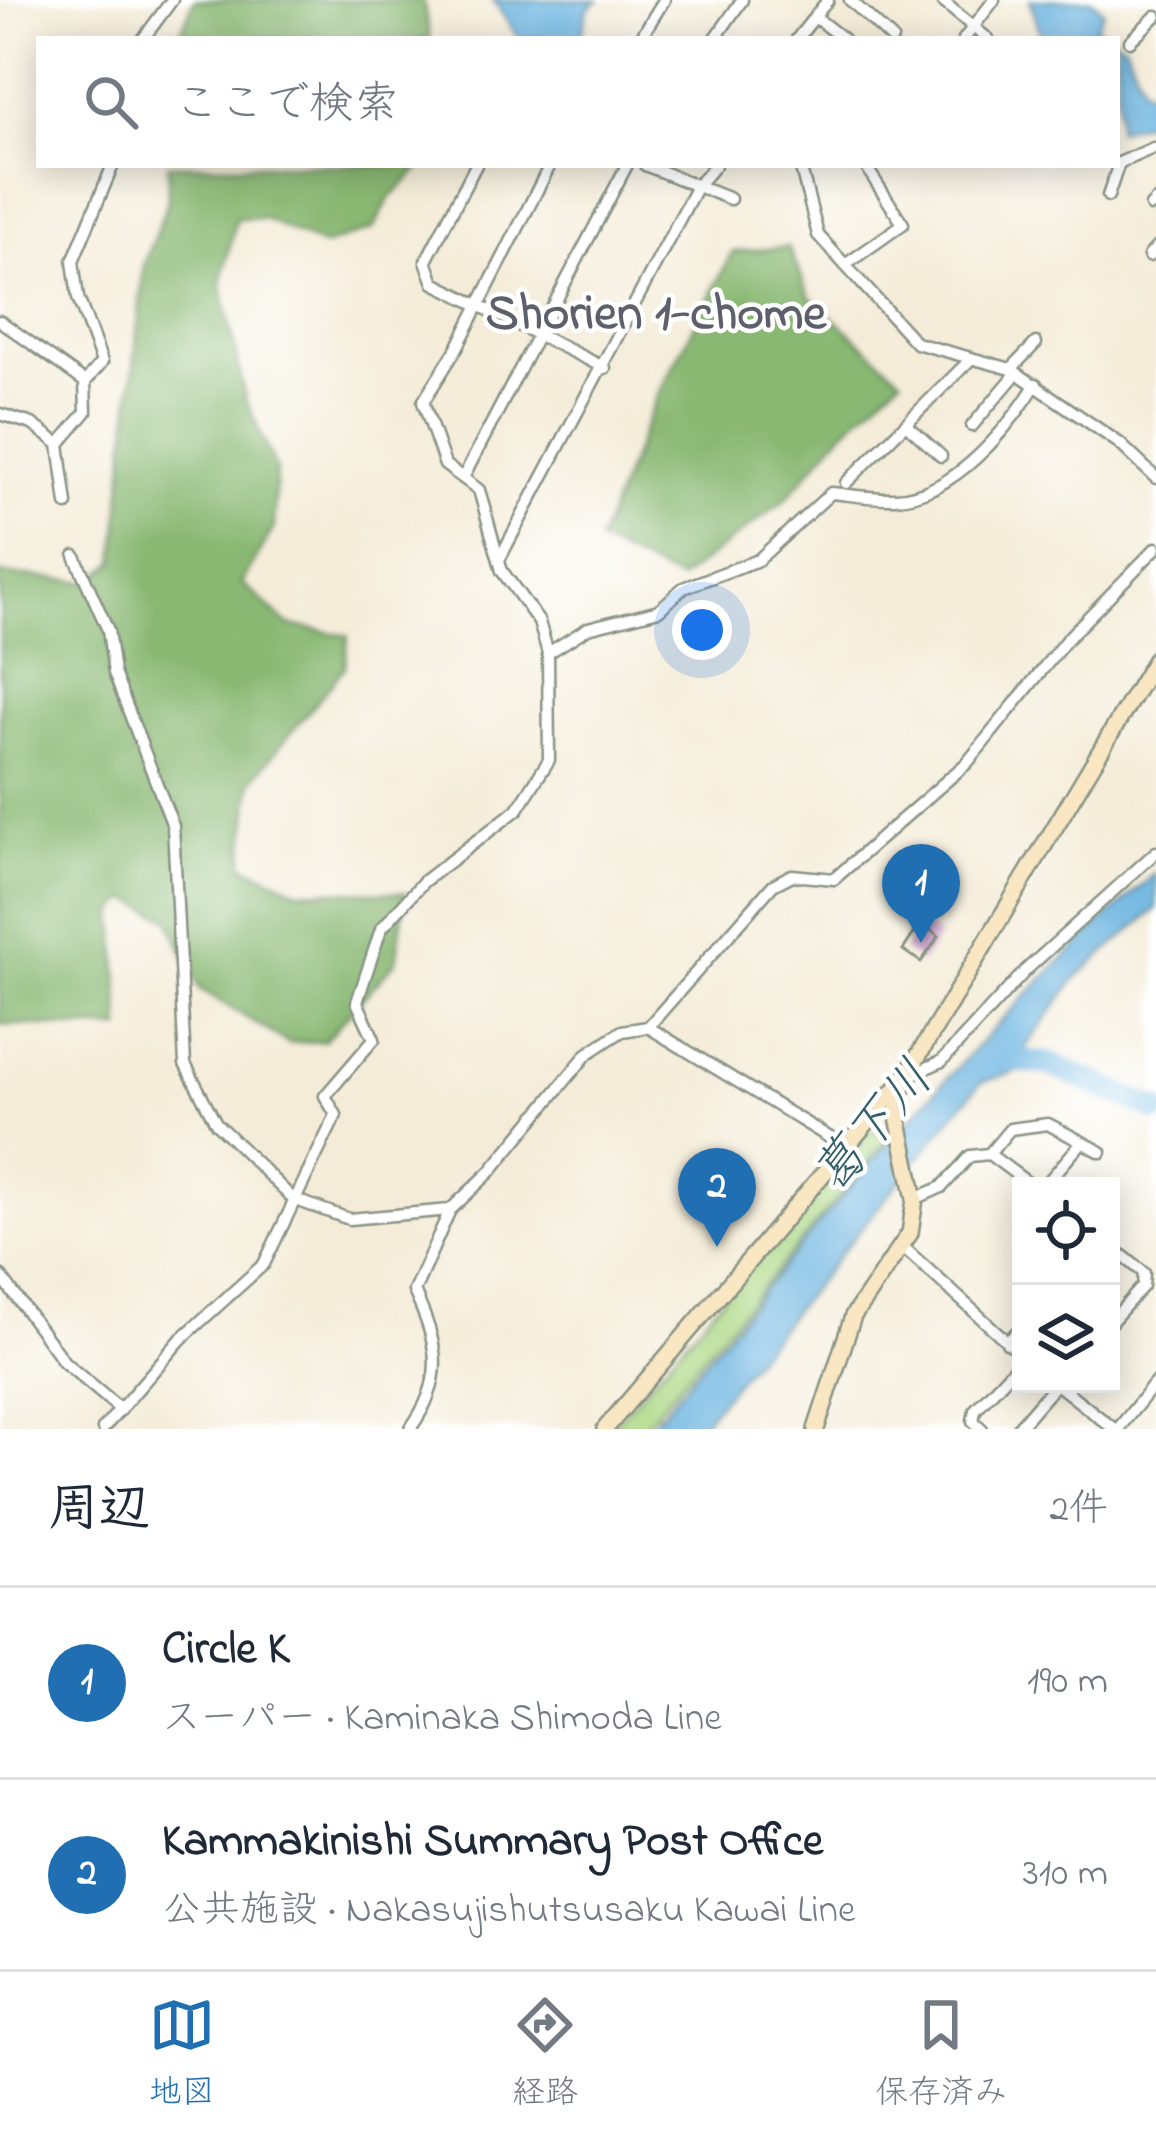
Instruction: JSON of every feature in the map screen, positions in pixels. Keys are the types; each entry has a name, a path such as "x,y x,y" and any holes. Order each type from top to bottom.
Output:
{"main road":[{"path":"605,1429 905,1078 1156,658"},
{"path":"816,1429 853,1316 902,1246 916,1199 898,1119 905,1078"}],"street":[{"path":"145,36 172,0"},
{"path":"642,36 664,0"},
{"path":"717,36 742,0"},
{"path":"799,36 828,0"},
{"path":"850,0 889,36"},
{"path":"941,0 984,36"},
{"path":"966,36 994,0"},
{"path":"1130,40 1156,16"},
{"path":"815,17 838,36"},
{"path":"1120,163 1155,149"},
{"path":"59,444 86,412 85,382 102,362 78,298 73,261 112,168"},
{"path":"474,168 426,261 434,283 605,368"},
{"path":"103,1429 181,1339 264,1264 336,1115 325,1096 374,1039 357,1002 381,929 424,881 518,809 549,760 548,653 539,622 502,571 479,490 445,465 423,402 548,168"},
{"path":"464,476 625,168"},
{"path":"652,168 730,199"},
{"path":"500,558 605,368 697,186 712,168"},
{"path":"801,168 818,235 916,343 1013,371 1119,443 1156,478"},
{"path":"845,265 903,224 867,168"},
{"path":"1108,196 1117,168"},
{"path":"0,322 85,382"},
{"path":"972,426 1036,343"},
{"path":"847,483 971,359"},
{"path":"548,653 588,628 659,610 682,588 758,560 831,493 896,498 929,492 964,466 1036,384"},
{"path":"0,414 32,424 59,444 67,504"},
{"path":"906,424 940,456"},
{"path":"410,1429 423,1411 435,1374 436,1340 414,1291 450,1210 490,1172 586,1054 622,1031 648,1027 773,885 792,875 834,879 967,764 1067,639 1156,548"},
{"path":"75,556 108,630 114,673 173,826 185,1064 216,1123 293,1199 349,1220 450,1210"},
{"path":"905,1078 942,1061 1027,969 1156,852"},
{"path":"648,1027 845,1147"},
{"path":"988,1154 1010,1129 1048,1124 1101,1152"},
{"path":"1053,1177 1082,1142"},
{"path":"916,1199 942,1187 970,1156 988,1154 1021,1177"},
{"path":"902,1246 1012,1348"},
{"path":"1120,1253 1144,1273 1143,1286 1120,1312"},
{"path":"0,1275 64,1362 121,1409"},
{"path":"1007,1343 1012,1337"},
{"path":"982,1429 973,1421 975,1410 1012,1368"},
{"path":"1068,1393 1116,1429 1156,1382"},
{"path":"1017,1429 1048,1393"}],"green space":[{"path":"194,0 423,0 429,36 179,36"},
{"path":"168,168 421,168 390,198 373,229 323,246 263,218 236,219 221,283 245,398 276,469 274,527 242,583 289,625 348,636 345,667 252,780 243,865 298,890 406,893 396,961 324,1041 288,1043 200,989 169,919 128,899 115,913 121,1029 0,1024 0,574 89,582 115,562 144,264 168,201"},
{"path":"788,247 810,297 901,378 841,434 785,500 679,580 598,542 658,395 733,252"},
{"path":"877,1129 889,1138 641,1429 610,1429 862,1135"}],"water":[{"path":"493,0 598,0 588,9 582,36 517,36"},
{"path":"1030,0 1093,0 1104,11 1096,28 1111,36 1041,36"},
{"path":"1120,42 1143,88 1156,95 1156,119 1120,129"},
{"path":"1156,873 1156,909 1077,977 1025,1048 1027,1068 980,1083 697,1429 648,1429 954,1071 1086,936"}],"building":[{"path":"921,923 939,936 921,962 903,950"}],"waterway":[{"path":"994,1058 1050,1064 1156,1110"}],"place":[{"name":"Circle K","path":"921,943"},
{"name":"Kammakinishi Summary Post Office","path":"717,1247"}],"district":[{"name":"Shorien 1-chome","path":"656,310"}],"water label":[{"name":"葛下川","path":"871,1125"}]}
